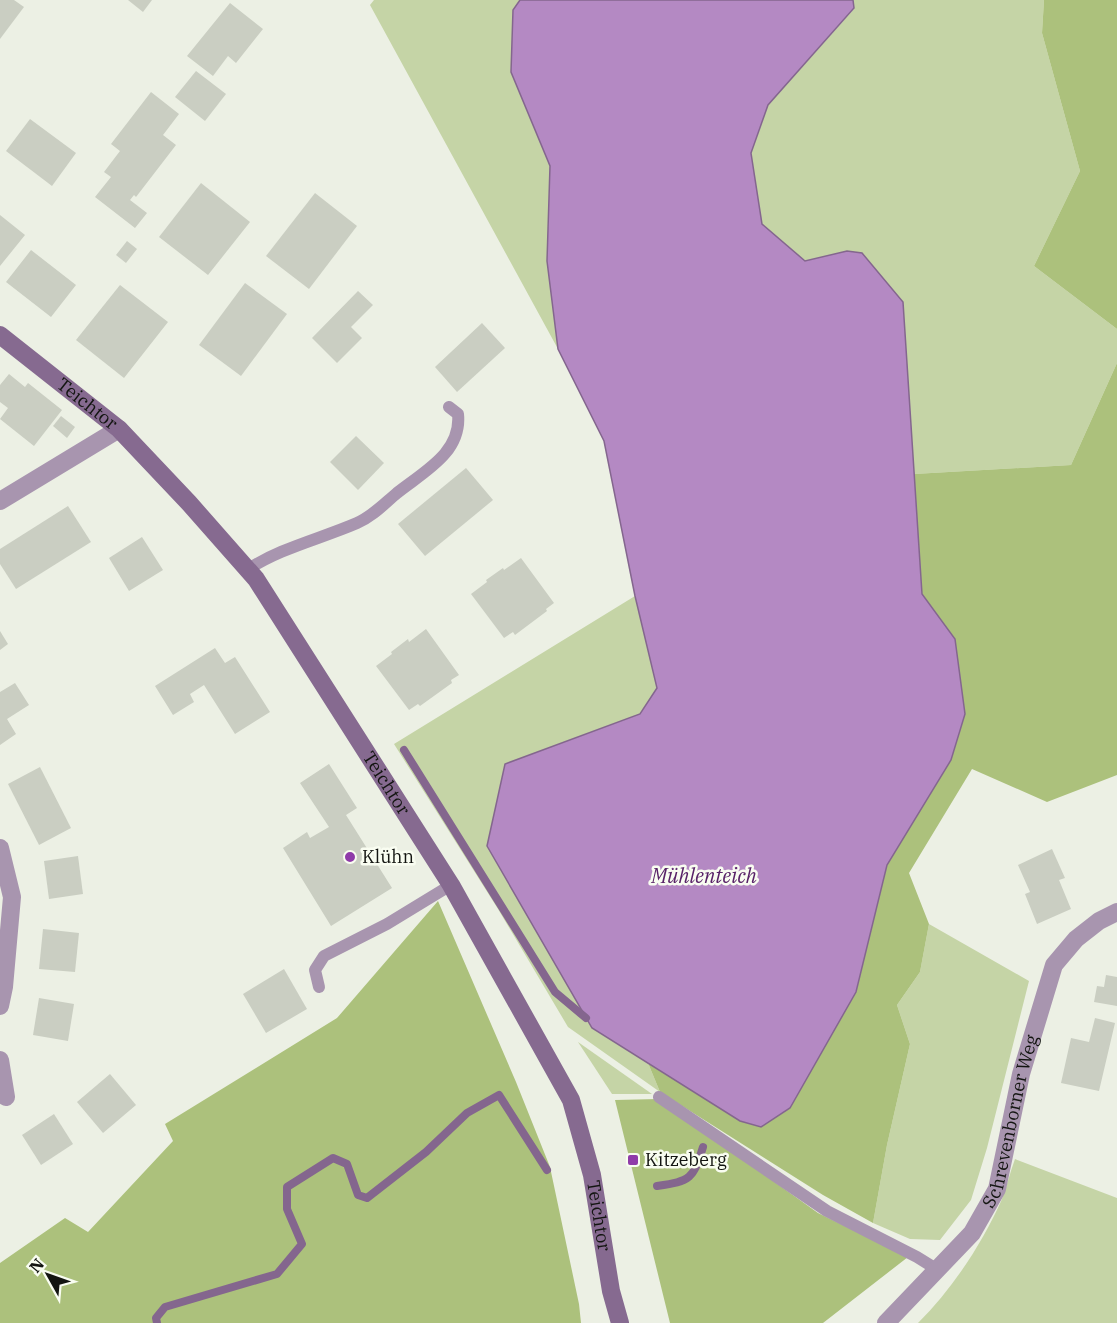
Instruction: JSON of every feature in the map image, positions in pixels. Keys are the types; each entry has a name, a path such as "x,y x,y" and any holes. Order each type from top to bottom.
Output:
{"street":[{"name":"Teichtor","path":"0,335 119,429 256,579 451,885 571,1100 592,1175 610,1291 620,1323"},
{"path":"0,501 119,429"},
{"path":"0,848 12,897 0,1006"},
{"name":"Schrevenborner Weg","path":"886,1323 972,1233 997,1189 1021,1074 1054,965 1076,939 1099,921 1117,912"},
{"path":"0,1060 6,1097"}],"lane":[{"path":"247,570 265,558 359,522 377,511 422,475 443,456 456,437 459,427 458,414 449,407"},
{"path":"319,987 315,970 324,956 387,924 451,885"},
{"path":"659,1097 827,1211 938,1270"}],"green space":[{"path":"374,0 520,0 513,10 511,72 550,166 547,261 558,349 370,5"},
{"path":"853,0 1044,0 1042,33 1080,171 1034,266 1117,329 1117,363 1071,465 914,474 903,302 847,251 805,261 762,224 751,153 768,105 854,9"},
{"path":"1044,0 1117,0 1117,329 1034,266 1080,171 1042,33"},
{"path":"1117,363 1117,775 1047,802 972,769 909,873 929,924 920,972 897,1005 910,1044 887,1145 873,1223 823,1195 660,1092 648,1063 740,1121 761,1127 856,992 887,865 951,760 955,639 922,594 914,474 1071,465"},
{"path":"635,596 657,688 640,714 505,764 487,846 592,1028 648,1063 660,1092 568,1027 498,909 394,744"},
{"path":"438,901 550,1167 581,1323 0,1323 0,1263 65,1218 88,1232 173,1141 165,1124 337,1018"},
{"path":"929,924 1029,981 987,1148 971,1200 940,1240 910,1239 873,1223 887,1145 910,1044 897,1005 920,972"},
{"path":"578,1042 652,1094 612,1094"},
{"path":"658,1099 818,1213 908,1257 823,1323 670,1323 615,1100"},
{"path":"1015,1159 1117,1198 1117,1323 918,1323 955,1280 976,1249 1002,1199"}],"water":[{"name":"Mühlenteich","path":"520,0 853,0 854,8 768,105 751,153 762,224 805,261 847,251 862,253 903,302 922,594 955,639 965,714 951,760 887,865 856,992 790,1108 761,1127 740,1121 592,1028 487,846 505,764 640,714 657,688 635,596 604,441 558,349 547,261 550,166 511,72 513,10"}],"building":[{"path":"0,0 14,0 24,7 0,39"},
{"path":"128,0 152,0 143,12"},
{"path":"230,3 263,29 236,63 228,56 213,76 187,56"},
{"path":"196,71 226,94 205,121 175,97"},
{"path":"151,92 179,114 163,135 176,145 136,197 134,195 130,200 147,213 135,228 95,197 111,177 104,172 120,151 111,144"},
{"path":"30,119 76,153 52,186 6,151"},
{"path":"201,183 250,222 208,275 159,237"},
{"path":"315,193 357,226 309,289 266,256"},
{"path":"0,215 25,235 0,266"},
{"path":"127,241 137,249 126,263 116,255"},
{"path":"31,250 76,285 51,317 6,282"},
{"path":"245,283 287,314 241,376 199,345"},
{"path":"120,285 168,322 124,378 76,340"},
{"path":"358,291 373,305 351,327 362,338 337,363 312,338"},
{"path":"482,323 505,348 457,392 435,367"},
{"path":"9,374 25,387 28,383 62,410 34,446 0,419 8,408 0,402 0,385"},
{"path":"61,416 75,427 67,438 53,426"},
{"path":"356,436 384,463 358,490 330,462"},
{"path":"466,468 493,500 425,556 398,524"},
{"path":"68,506 91,542 16,589 0,564 0,549"},
{"path":"142,537 163,570 129,591 109,558"},
{"path":"521,558 554,603 515,635 513,632 504,638 471,594 487,582 486,580"},
{"path":"426,629 459,675 451,680 452,683 420,706 418,704 409,710 376,666 408,639 409,642"},
{"path":"0,631 8,644 0,650"},
{"path":"215,648 225,663 235,657 270,712 235,734 204,685 190,694 194,702 173,715 155,686"},
{"path":"15,683 29,705 7,719 16,734 0,745 0,692"},
{"path":"329,764 357,808 346,815 392,888 331,926 283,848 307,832 310,838 329,827 300,783"},
{"path":"40,767 71,828 39,845 8,784"},
{"path":"1052,849 1065,878 1059,880 1071,909 1037,924 1025,894 1030,892 1018,865"},
{"path":"78,856 83,894 49,899 44,861"},
{"path":"43,929 79,933 75,972 39,969"},
{"path":"284,969 307,1009 266,1033 243,994"},
{"path":"1106,975 1117,977 1117,1006 1094,1002 1097,986 1104,987"},
{"path":"39,998 74,1004 68,1041 33,1035"},
{"path":"1095,1018 1115,1023 1099,1091 1061,1083 1071,1038 1089,1042"},
{"path":"110,1074 136,1105 103,1133 77,1102"},
{"path":"54,1114 73,1144 41,1165 22,1135"}],"waterway":[{"path":"404,750 555,992 586,1018"},
{"path":"157,1323 156,1318 165,1307 277,1274 302,1244 287,1209 287,1187 333,1158 347,1164 358,1195 367,1198 426,1152 467,1113 499,1095 547,1170"},
{"path":"657,1186 689,1177 703,1147"}],"place":[{"name":"Klühn","path":"350,857"},
{"name":"Kitzeberg","path":"633,1160"}]}
